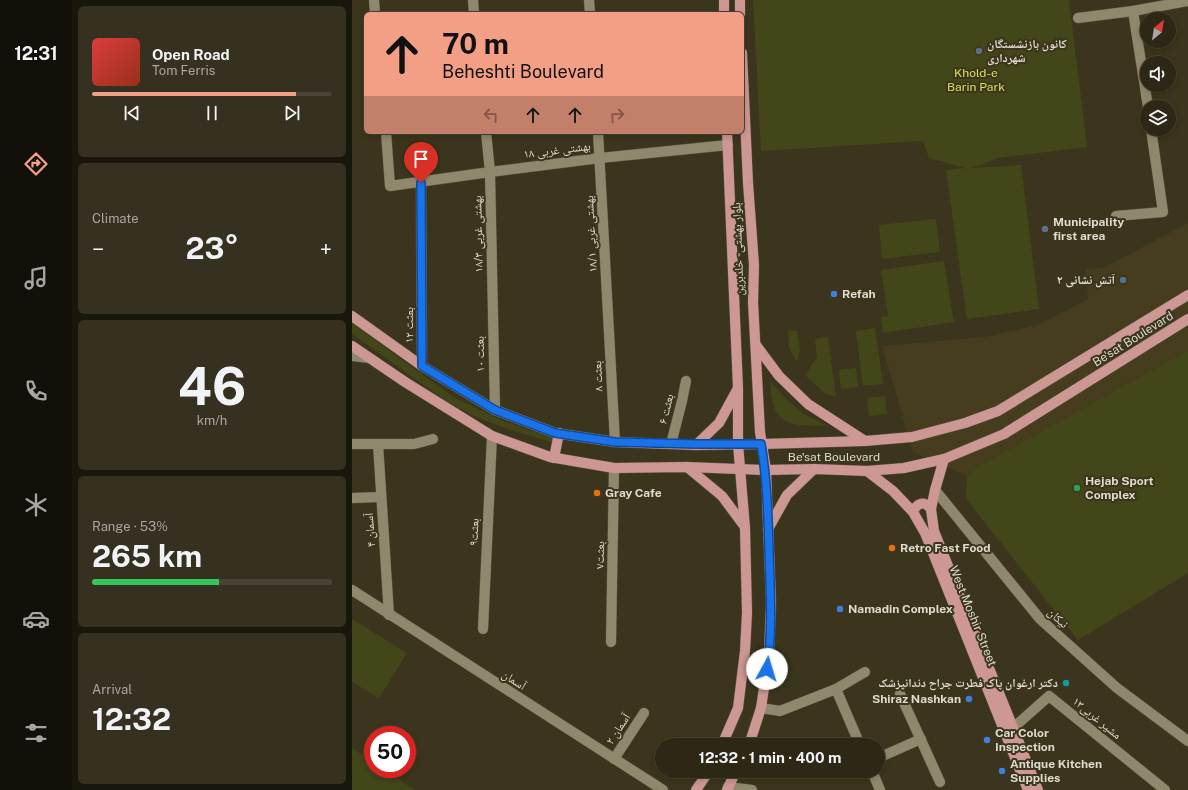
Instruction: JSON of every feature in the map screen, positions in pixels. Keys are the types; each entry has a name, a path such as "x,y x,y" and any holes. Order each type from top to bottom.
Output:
{"main road":[{"path":"724,0 724,12"},
{"path":"740,0 740,12"},
{"name":"بلوار بهشتی - خلدبرین","path":"744,88 754,265 753,302 761,444 766,470 771,603 769,655 761,708 751,738"},
{"name":"بلوار بهشتی - خلدبرین","path":"725,738 738,708 745,651 747,613 745,528 738,444 738,388 727,134"},
{"name":"Be'sat Boulevard","path":"352,316 422,366 495,410 560,433 615,442 671,444 761,444 865,441 912,437 965,424 998,411 1188,295"},
{"path":"734,303 753,302"},
{"name":"Be'sat Boulevard","path":"352,346 405,382 492,436 554,458 614,468 687,467 740,470 814,469 867,471 904,468 944,459 1004,434 1188,320"},
{"path":"756,345 779,376 808,404 865,441"},
{"path":"696,444 719,423 738,388"},
{"path":"554,458 560,433"},
{"name":"West Moshir Street","path":"944,459 931,509 934,531 1038,790"},
{"path":"687,467 722,496 745,528"},
{"path":"768,530 787,496 814,469"},
{"name":"West Moshir Street","path":"867,471 893,491 913,512 925,533 1007,733 1028,790"},
{"path":"913,512 915,507 919,504 926,504 931,509"},
{"path":"696,790 704,778"},
{"path":"727,789 732,778"}],"street":[{"path":"374,0 375,12"},
{"path":"472,0 474,12"},
{"path":"589,0 590,12"},
{"path":"1078,18 1133,11 1188,1"},
{"path":"1133,11 1147,100"},
{"name":"بهشتی غربی ۱۸","path":"386,134 390,186 600,158 728,145"},
{"name":"بهشتی غربی ۱۸/۳","path":"486,134 490,172 492,296"},
{"name":"بهشتی غربی ۱۸/۱","path":"598,134 608,308"},
{"path":"1116,216 1163,212 1152,136"},
{"name":"۱۲ بعثت","path":"421,183 422,366"},
{"name":"۱۰ بعثت","path":"492,296 495,410"},
{"name":"۸ بعثت","path":"608,308 615,442"},
{"path":"352,356 369,358"},
{"name":"۶ بعثت","path":"671,444 686,380"},
{"name":"بعثت۹","path":"483,629 492,436"},
{"path":"352,444 414,444 433,439"},
{"name":"۴ آسمان","path":"378,444 389,615"},
{"name":"بعثت۷","path":"611,642 614,468"},
{"name":"نیکان","path":"935,490 1040,619 1117,688 1188,741"},
{"path":"352,498 381,497"},
{"name":"آسمان","path":"352,590 663,790"},
{"path":"761,708 780,711 836,689 865,672"},
{"path":"836,689 857,738"},
{"path":"900,694 940,782"},
{"name":"مشیر غربی۱۳","path":"1013,728 1049,696 1165,790"},
{"name":"۲ آسمان","path":"614,759 644,713"},
{"path":"885,755 921,738"},
{"path":"875,778 880,790"},
{"path":"727,789 752,790"}],"shaded area":[{"path":"1188,223 1188,350 979,466 967,476 913,452 882,346 984,337 1038,325 1088,299 1086,270 1105,267"}],"green space":[{"name":"Khold-e Barin Park","path":"753,0 1069,0 1087,147 997,158 970,168 1021,165 1039,309 967,319 946,170 965,168 929,158 923,141 761,151"},
{"path":"936,219 940,252 882,259 879,225"},
{"path":"944,261 954,322 883,333 881,317 888,316 881,270"},
{"path":"352,323 455,398 503,421 553,438 551,442 478,418 448,402 352,334"},
{"path":"875,328 883,384 863,386 856,331"},
{"path":"788,330 797,331 800,350 797,362 789,349"},
{"path":"828,337 836,397 826,394 805,375 817,357 815,339"},
{"name":"Hejab Sport Complex","path":"1188,350 1188,573 1078,640 966,499 967,476 979,466"},
{"path":"856,368 858,387 841,389 839,370"},
{"path":"770,381 785,398 807,416 829,426 797,425 789,423 783,419 777,414 774,406"},
{"path":"885,396 887,414 869,416 867,398"},
{"path":"352,619 407,653 379,698 352,682"},
{"path":"352,748 364,756 364,778 397,778 415,790 352,790"}],"place":[{"name":"کانون بازنشستگان شهرداری","path":"979,51"},
{"name":"Municipality first area","path":"1045,229"},
{"name":"آتش نشانی ۲","path":"1123,280"},
{"name":"Refah","path":"834,294"},
{"name":"Hejab Sport Complex","path":"1077,488"},
{"name":"Gray Cafe","path":"597,493"},
{"name":"Retro Fast Food","path":"892,548"},
{"name":"Namadin Complex","path":"840,609"},
{"name":"دکتر ارغوان پاک فطرت جراح دندانپزشک","path":"1066,683"},
{"name":"Shiraz Nashkan","path":"969,699"},
{"name":"Car Color Inspection","path":"987,740"},
{"name":"Antique Kitchen Supplies","path":"1002,771"}],"route":[{"path":"421,183 422,366 495,410 555,433 615,442 761,444 766,470 771,603 767,669"}]}
